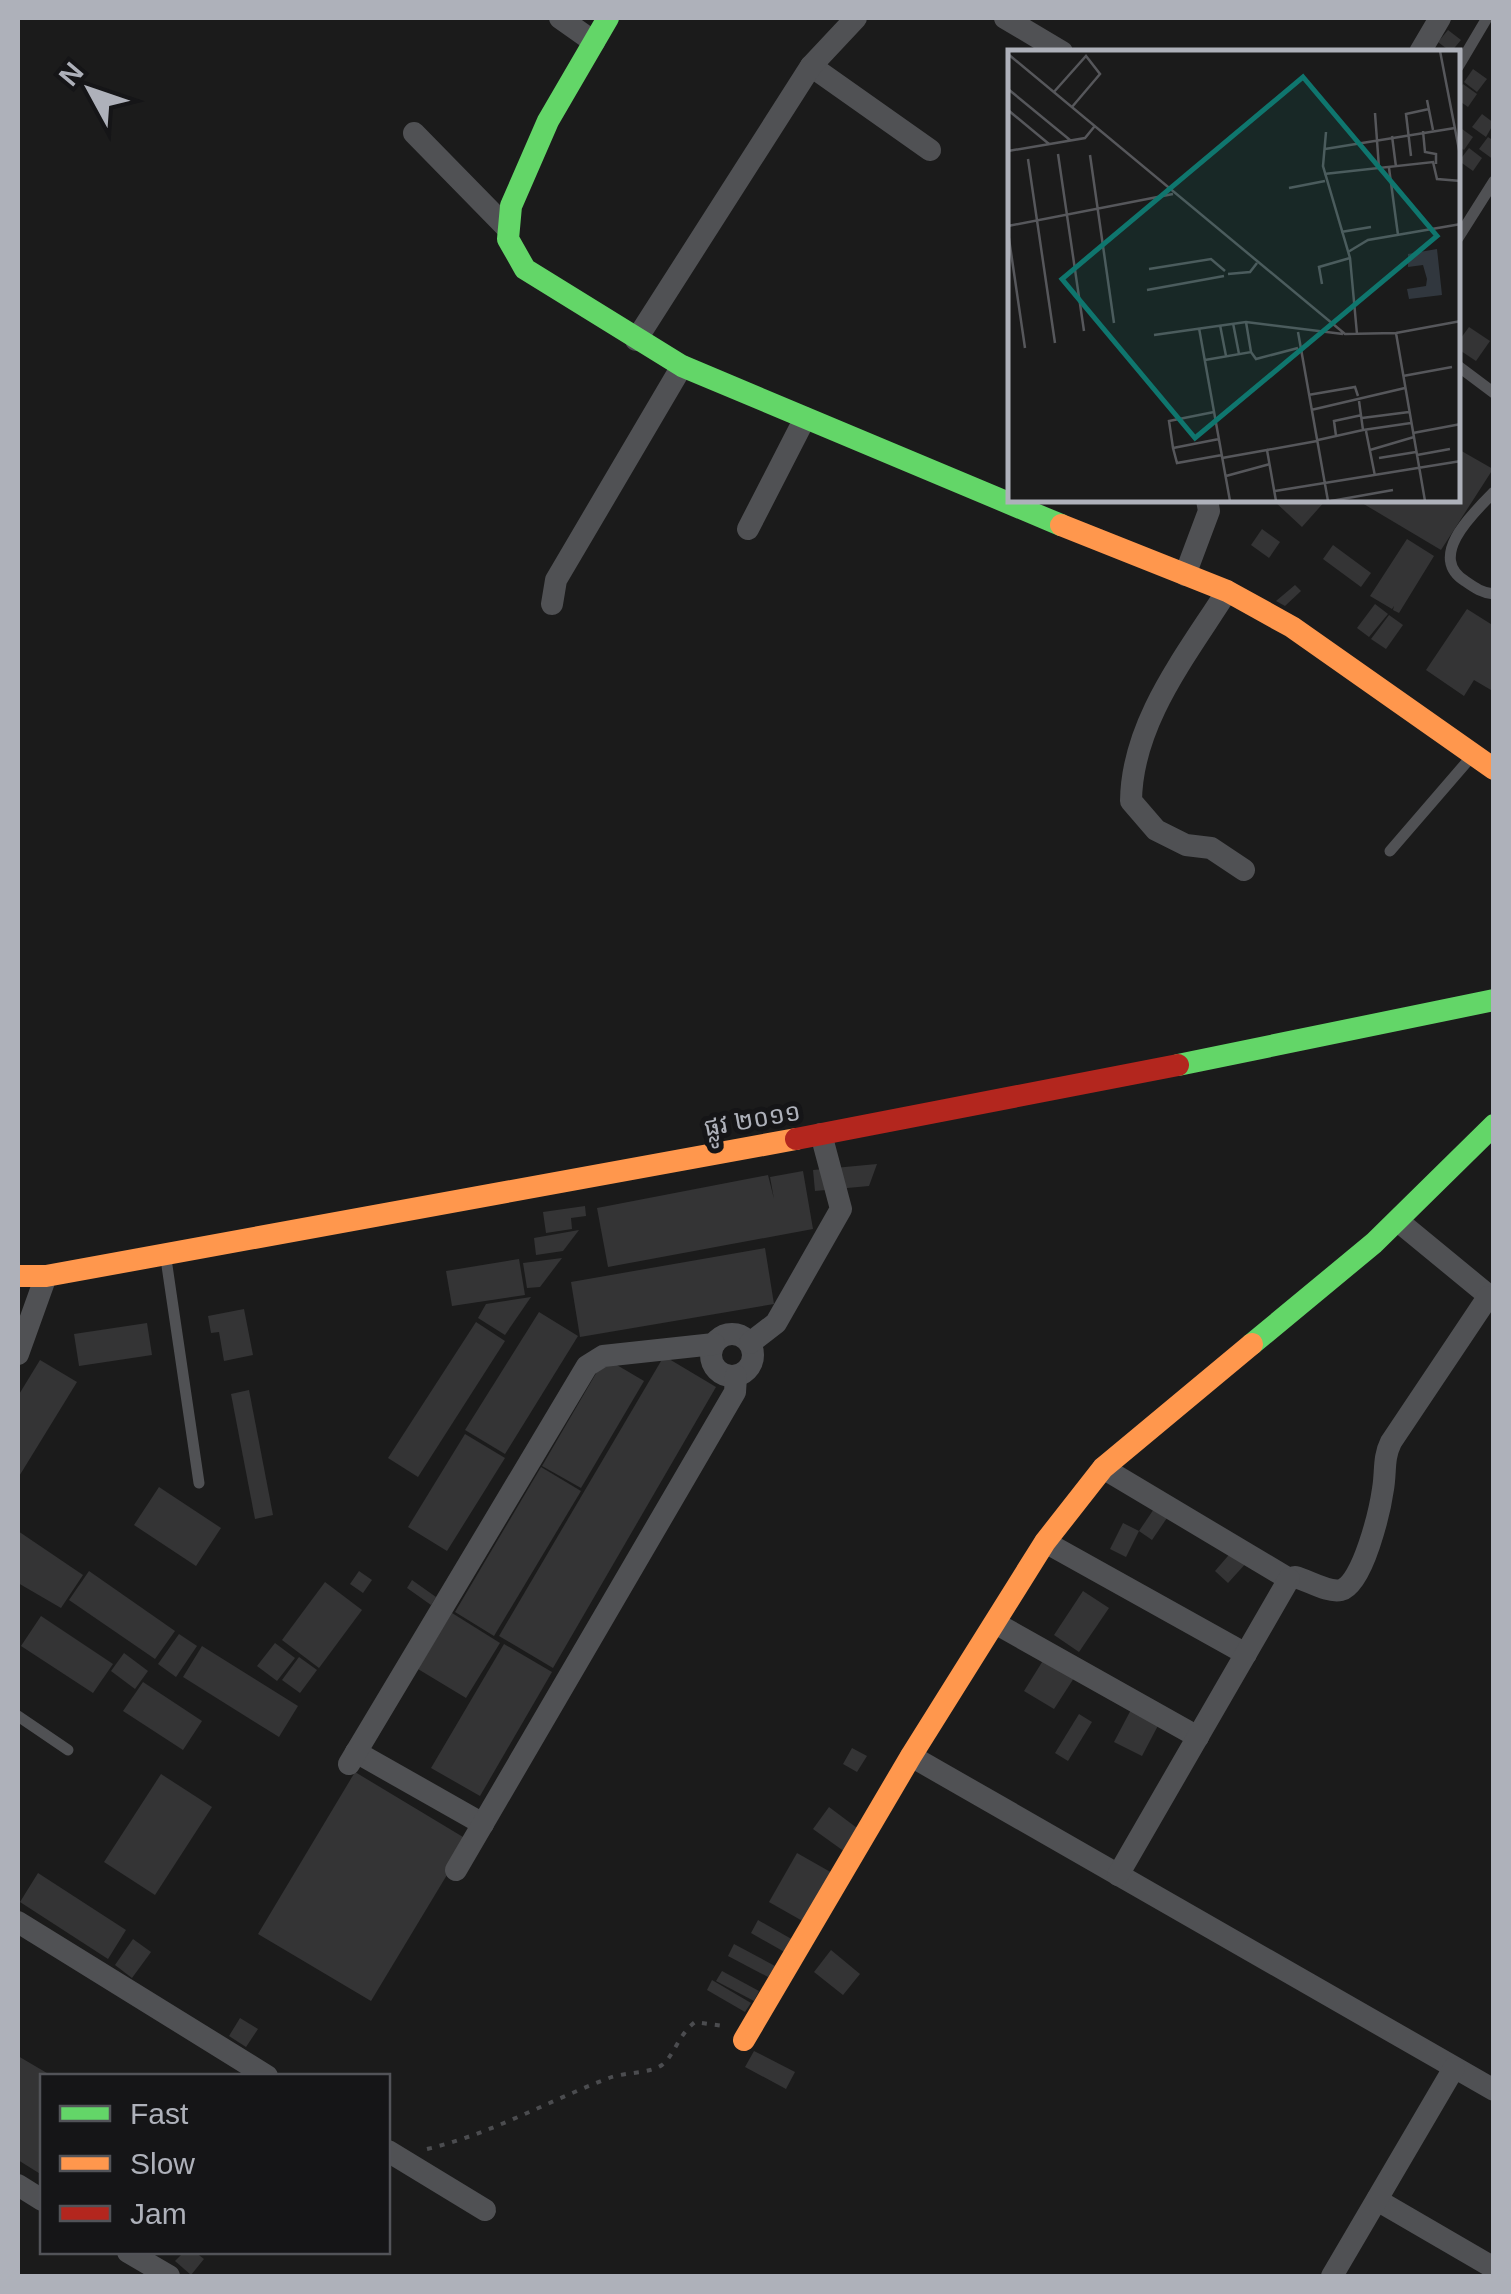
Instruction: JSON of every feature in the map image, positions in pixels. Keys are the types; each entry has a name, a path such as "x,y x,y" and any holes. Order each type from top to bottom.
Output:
{"street":[{"path":"560,18 594,42"},
{"path":"608,18 520,177 507,228 512,249 526,269 682,366 805,418 1008,494"},
{"path":"636,340 811,66 856,18"},
{"path":"1004,18 1059,50"},
{"path":"1421,50 1440,18"},
{"path":"811,66 930,150"},
{"path":"414,133 507,228"},
{"path":"552,604 556,580 682,366"},
{"path":"748,529 805,418"},
{"path":"1185,575 1209,511 1208,502"},
{"path":"1047,509 1227,591 1292,627 1494,769"},
{"path":"1227,591 1160,697 1132,773 1131,802 1156,830 1186,845 1211,848 1244,870"},
{"name":"ផ្លូវ ២០១១","path":"18,1276 46,1276 166,1255 1000,1102 1494,1000"},
{"path":"746,2037 911,1756 1045,1542 1103,1468 1398,1222 1494,1124"},
{"path":"750,1343 776,1323 840,1209 821,1134"},
{"path":"1103,1468 1290,1579 1339,1590 1352,1583 1377,1518 1385,1474 1384,1456 1491,1299 1398,1222"},
{"path":"18,1354 46,1276"},
{"path":"483,1824 353,1758 588,1366 603,1356 714,1344 732,1334 750,1343"},
{"path":"714,1344 712,1364 722,1374 736,1376 752,1363 750,1343"},
{"path":"456,1870 735,1392 736,1376"},
{"path":"1045,1542 1246,1654"},
{"path":"1118,1875 1290,1579"},
{"path":"995,1623 1198,1737"},
{"path":"911,1756 1494,2090"},
{"path":"18,1922 265,2074"},
{"path":"1332,2276 1454,2068"},
{"path":"391,2154 485,2210"},
{"path":"18,2184 40,2199"},
{"path":"1377,2200 1494,2268"},
{"path":"131,2254 169,2276"}],"lane":[{"path":"1461,61 1487,18"},
{"path":"1461,233 1494,182"},
{"path":"1461,368 1494,394"},
{"path":"1494,492 1450,549 1448,563 1452,573 1483,593 1494,594"},
{"path":"1390,851 1474,755"},
{"path":"166,1255 199,1484"},
{"path":"18,1716 68,1750"}],"path":[{"path":"391,2154 468,2140 582,2088 621,2074 657,2068 666,2062 680,2033 695,2022 719,2024 746,2037"}],"building":[{"path":"1448,30 1461,40 1453,50 1438,42"},
{"path":"1473,69 1487,79 1477,92 1464,82"},
{"path":"1463,84 1477,94 1468,107 1461,102"},
{"path":"1482,114 1494,123 1486,137 1472,127"},
{"path":"1461,128 1473,137 1464,150 1461,148"},
{"path":"1488,137 1494,141 1494,160 1479,149"},
{"path":"1469,148 1482,158 1473,171 1461,158"},
{"path":"1469,327 1490,341 1476,361 1461,351 1461,338"},
{"path":"1461,451 1493,469 1441,550 1360,502 1461,502"},
{"path":"1275,502 1324,502 1302,527"},
{"path":"1262,529 1280,542 1269,558 1251,545"},
{"path":"1407,539 1434,556 1399,613 1393,610 1394,606 1392,609 1370,596"},
{"path":"1333,545 1371,573 1361,587 1323,559"},
{"path":"1295,585 1301,591 1285,606 1276,601"},
{"path":"1375,604 1388,614 1369,637 1357,628"},
{"path":"1467,609 1494,626 1494,686 1491,690 1474,680 1464,696 1426,670"},
{"path":"1389,615 1403,625 1386,649 1371,639"},
{"path":"877,1164 869,1186 815,1191 813,1170"},
{"path":"803,1171 813,1229 608,1267 597,1208 768,1175 774,1199 770,1177"},
{"path":"585,1206 586,1216 571,1218 572,1229 546,1233 543,1212"},
{"path":"579,1230 563,1251 536,1255 534,1238"},
{"path":"765,1248 774,1304 580,1337 571,1282"},
{"path":"562,1258 540,1287 527,1288 523,1263"},
{"path":"519,1259 525,1295 452,1306 446,1271"},
{"path":"531,1297 505,1335 478,1318 486,1304"},
{"path":"244,1309 253,1355 224,1361 219,1332 211,1333 208,1316"},
{"path":"539,1312 578,1336 505,1454 465,1430"},
{"path":"476,1322 505,1341 418,1477 388,1458"},
{"path":"147,1323 152,1355 79,1366 74,1334"},
{"path":"664,1356 716,1387 553,1668 499,1636"},
{"path":"605,1358 644,1381 581,1488 542,1466"},
{"path":"40,1360 77,1382 18,1478 18,1396"},
{"path":"249,1390 273,1515 255,1519 231,1394"},
{"path":"465,1434 505,1458 447,1551 408,1527"},
{"path":"541,1467 581,1491 494,1636 455,1612"},
{"path":"159,1487 221,1528 196,1566 134,1525"},
{"path":"1158,1503 1171,1512 1152,1540 1139,1531"},
{"path":"1123,1523 1139,1531 1126,1557 1110,1549"},
{"path":"18,1531 83,1575 61,1608 18,1583"},
{"path":"1234,1549 1248,1561 1228,1583 1215,1571"},
{"path":"89,1571 175,1631 155,1659 69,1600"},
{"path":"359,1571 372,1580 363,1593 350,1584"},
{"path":"412,1580 436,1597 431,1605 407,1588"},
{"path":"325,1582 362,1610 319,1668 282,1640"},
{"path":"1083,1591 1109,1608 1079,1652 1054,1635"},
{"path":"452,1613 500,1643 466,1698 418,1669"},
{"path":"41,1616 113,1664 93,1693 21,1646"},
{"path":"179,1634 197,1646 176,1677 158,1664"},
{"path":"275,1643 295,1658 277,1681 257,1666"},
{"path":"504,1644 552,1672 480,1796 431,1768"},
{"path":"202,1646 298,1706 279,1737 183,1677"},
{"path":"124,1653 148,1671 135,1689 111,1671"},
{"path":"299,1657 317,1670 300,1693 282,1680"},
{"path":"1044,1659 1074,1678 1054,1709 1024,1691"},
{"path":"143,1682 202,1721 183,1750 123,1711"},
{"path":"1134,1704 1162,1718 1142,1756 1114,1742"},
{"path":"1079,1714 1092,1722 1068,1761 1055,1753"},
{"path":"852,1748 867,1756 857,1772 843,1764"},
{"path":"355,1772 468,1840 371,2001 258,1934"},
{"path":"161,1774 212,1807 155,1895 104,1862"},
{"path":"829,1807 861,1831 845,1852 813,1829"},
{"path":"797,1853 834,1874 806,1923 769,1902"},
{"path":"38,1873 126,1930 108,1959 20,1902"},
{"path":"758,1920 795,1941 788,1954 751,1933"},
{"path":"133,1939 151,1952 132,1978 115,1965"},
{"path":"734,1944 775,1966 768,1977 728,1956"},
{"path":"831,1950 860,1974 843,1995 814,1972"},
{"path":"722,1971 759,1991 754,2001 716,1981"},
{"path":"712,1980 751,2003 745,2012 707,1990"},
{"path":"240,2018 258,2029 246,2047 229,2036"},
{"path":"754,2051 795,2072 786,2089 745,2067"},
{"path":"18,2056 49,2074 40,2074 40,2174 18,2160"},
{"path":"182,2254 198,2254 204,2259 191,2275 175,2261"}],"traffic: fast":[{"path":"608,18 548,121 511,206 508,239 525,269 682,366 1061,525"},
{"path":"1178,1065 1494,1000"},
{"path":"1252,1344 1374,1243 1494,1125"}],"traffic: slow":[{"path":"1061,525 1227,591 1292,627 1494,769"},
{"path":"18,1276 46,1276 796,1139"},
{"path":"744,2040 911,1756 1045,1542 1103,1468 1252,1344"}],"traffic: jam":[{"path":"796,1139 1178,1065"}]}
